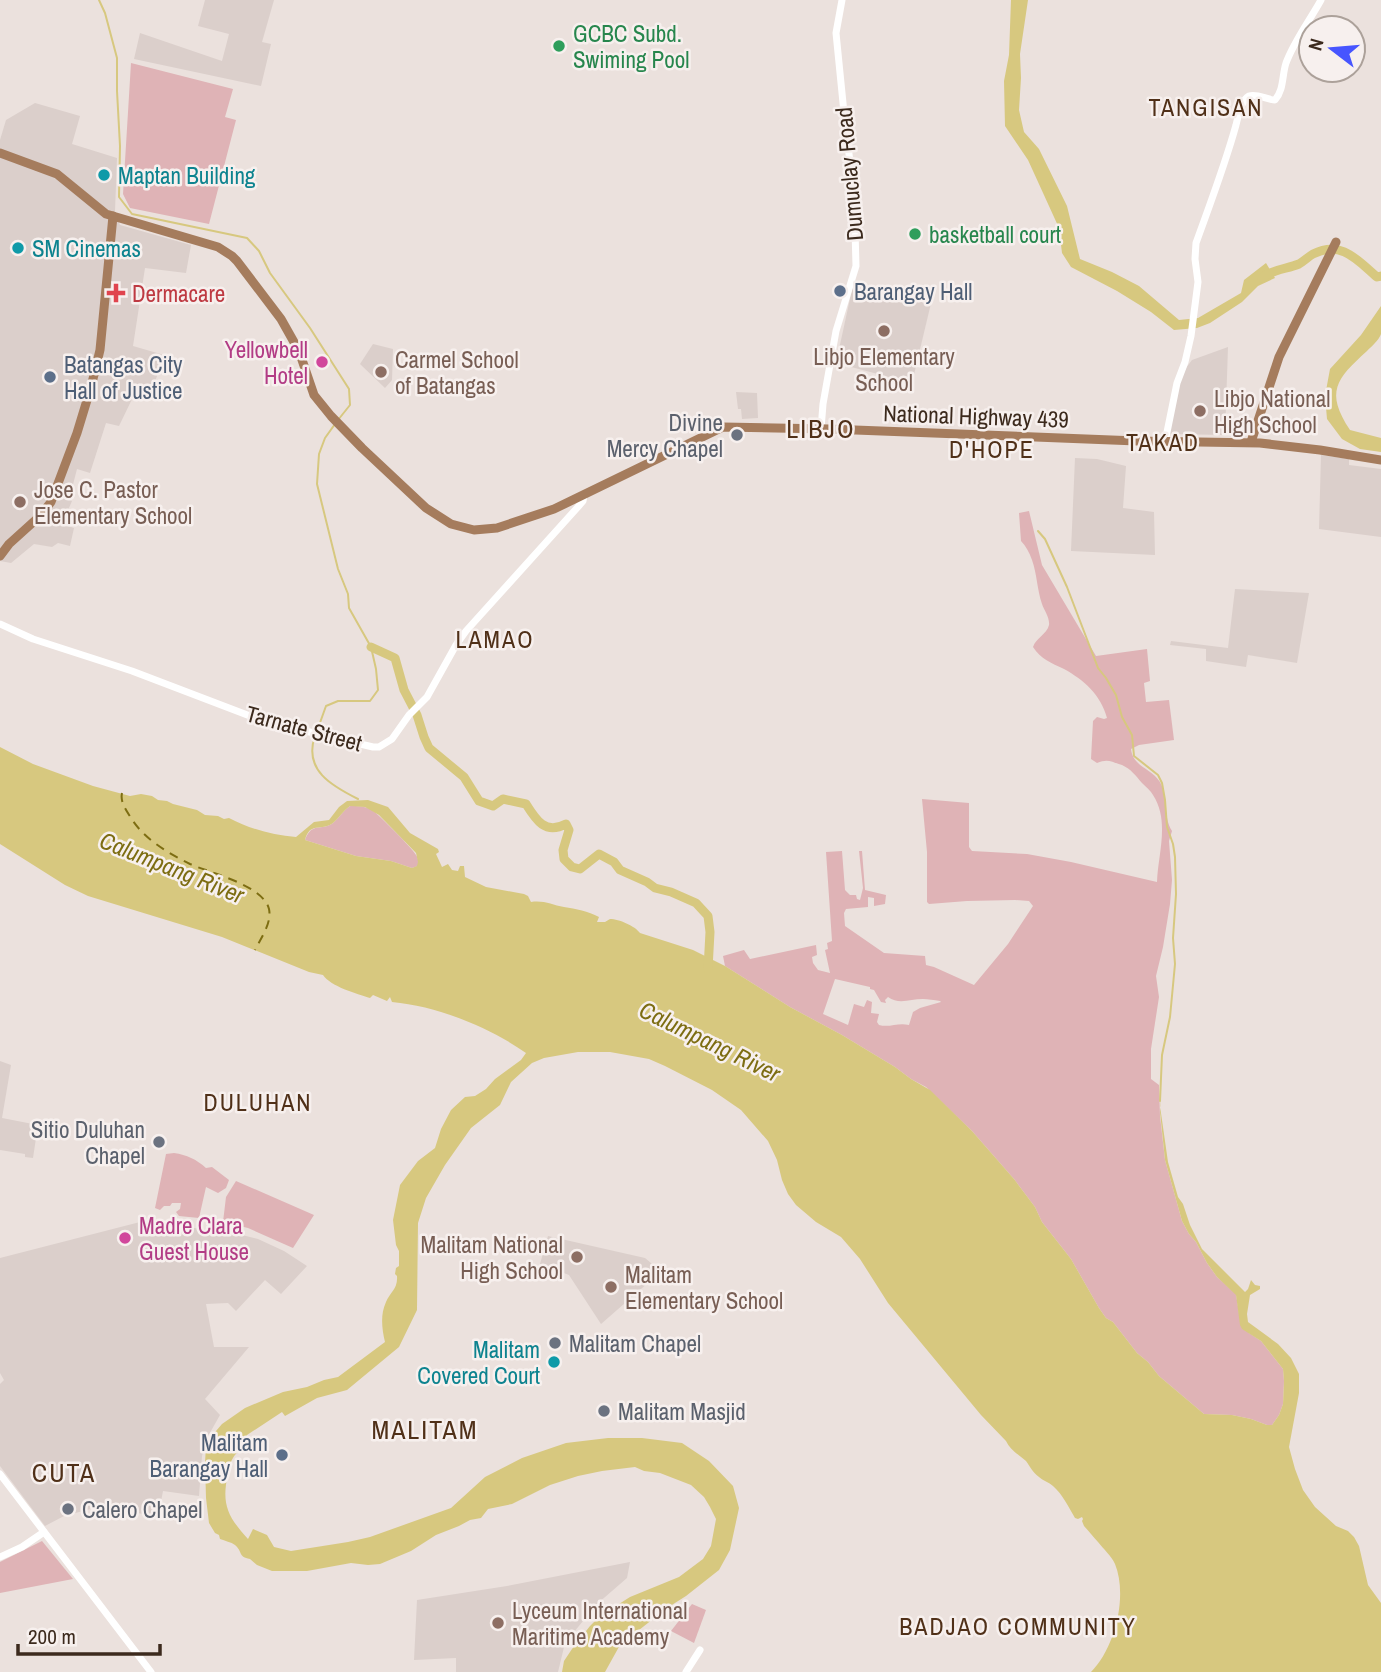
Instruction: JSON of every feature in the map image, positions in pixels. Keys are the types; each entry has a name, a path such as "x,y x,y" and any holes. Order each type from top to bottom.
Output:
{"main road":[{"name":"National Highway 439","path":"0,153 57,174 113,216 218,247 232,256 281,318 299,351 314,395 331,416 426,508 442,520 462,527 481,530 503,527 554,509 723,427 1165,442 1251,442 1381,460"},
{"path":"0,556 51,502 77,433 100,350 113,216"},
{"path":"1251,442 1279,357 1336,242"}],"street":[{"name":"Dumuclay Road","path":"821,429 836,331 856,267 854,193 836,33 842,0"},
{"path":"1165,442 1177,383 1191,336 1198,288 1196,243 1245,99 1256,95 1275,100 1279,95 1286,63 1321,0"},
{"name":"Tarnate Street","path":"0,624 33,639 132,671 250,716 311,733 379,747 396,734 427,696 466,631 577,508 584,495"},
{"path":"0,1474 151,1672"},
{"path":"0,1557 22,1547 44,1532"},
{"path":"686,1672 700,1650"}],"shaded area":[{"path":"205,0 274,0 262,42 271,44 261,86 134,59 140,33 222,61 229,34 198,26"},
{"path":"131,63 233,89 225,117 236,120 209,224 130,208 123,194"},
{"path":"35,103 80,116 72,144 117,158 115,211 120,225 191,245 186,273 145,268 133,346 164,355 149,400 134,395 119,426 106,423 90,473 77,469 69,500 72,501 62,524 74,528 70,546 58,543 52,547 34,544 11,563 0,561 0,140 6,120"},
{"name":"Libjo Elementary School","path":"853,285 932,299 912,383 836,363"},
{"name":"Carmel School of Batangas","path":"373,344 393,349 392,380 385,388 360,364"},
{"name":"Libjo National High School","path":"1228,347 1225,435 1169,434 1178,388 1186,368 1192,360"},
{"path":"736,392 757,393 758,418 742,419"},
{"path":"1321,455 1349,459 1349,465 1381,469 1381,537 1319,529"},
{"path":"1075,458 1097,459 1126,466 1123,508 1154,512 1155,555 1071,551"},
{"path":"1029,511 1042,565 1096,656 1147,649 1150,681 1144,683 1146,702 1169,700 1174,740 1139,745 1131,749 1135,760 1160,782 1172,831 1169,841 1172,880 1170,904 1156,976 1159,997 1151,1049 1151,1079 1159,1085 1165,1160 1182,1221 1217,1277 1236,1294 1239,1313 1249,1333 1261,1341 1283,1369 1283,1404 1272,1425 1232,1415 1204,1414 1159,1376 1113,1322 1106,1318 1071,1259 1042,1222 1035,1207 1014,1179 972,1131 926,1087 725,966 723,956 744,950 750,959 816,945 817,955 812,957 813,963 818,970 830,973 825,950 828,949 827,943 832,941 826,852 842,851 845,890 860,900 863,888 859,851 862,851 865,890 886,895 885,904 874,906 874,898 868,897 868,907 846,909 845,926 884,953 925,956 926,965 974,985 1008,944 1033,906 1029,901 1015,900 929,904 922,799 969,803 969,847 972,851 1027,854 1157,882 1162,827 1158,805 1153,795 1125,767 1110,761 1097,763 1091,759 1093,721 1097,717 1107,718 1101,702 1085,683 1043,658 1033,647 1046,631 1049,622 1040,598 1032,560 1021,541 1019,513","holes":["835,979 870,987 881,1002 886,1003 888,997 900,1001 923,999 941,1002 913,1012 909,1025 879,1025 879,1014 871,1013 872,1002 867,1000 864,1007 854,1004 848,1025 823,1014"]},
{"path":"1235,589 1309,593 1297,663 1248,655 1246,667 1206,661 1206,649 1170,645 1171,641 1228,648"},
{"path":"350,806 364,807 375,813 414,852 418,866 412,868 391,861 356,856 305,840 311,831 329,826"},
{"path":"0,1061 11,1065 2,1118 38,1125 33,1158 0,1150"},
{"path":"174,1153 191,1158 206,1168 212,1167 229,1180 226,1188 218,1193 206,1187 199,1218 179,1216 176,1212 181,1203 172,1203 160,1210 155,1208 166,1154"},
{"path":"236,1181 314,1215 293,1248 248,1228 223,1222 226,1197"},
{"path":"140,1222 230,1232 258,1239 307,1266 281,1294 265,1280 236,1311 228,1303 206,1304 214,1347 249,1347 205,1399 220,1415 207,1438 202,1456 199,1496 163,1491 158,1517 102,1506 64,1516 45,1526 0,1466 0,1384 4,1380 0,1373 0,1258"},
{"name":"Malitam Elementary School","path":"548,1236 645,1258 657,1268 657,1275 601,1324 569,1275 540,1264"},
{"path":"42,1541 73,1579 0,1593 0,1562"},
{"name":"Lyceum International Maritime Academy","path":"630,1562 627,1578 597,1604 565,1643 558,1672 456,1672 456,1658 414,1660 417,1600"},
{"path":"692,1604 706,1610 694,1643 671,1631"}],"water":[{"path":"1011,0 1028,0 1020,54 1019,110 1024,132 1039,149 1067,206 1080,259 1139,286 1179,320 1198,318 1241,293 1244,280 1266,263 1275,278 1258,286 1242,302 1210,323 1197,328 1174,330 1117,291 1071,267 1062,253 1059,228 1028,160 1005,126 1004,81 1009,55"},
{"path":"1381,306 1380,336 1341,378 1336,396 1342,417 1350,430 1381,438 1381,452 1360,449 1342,439 1327,419 1325,396 1330,369 1361,335"},
{"name":"Calumpang River","path":"0,747 33,764 93,786 130,796 152,796 205,815 229,818 278,835 296,837 314,822 329,820 347,801 368,800 388,807 410,833 438,849 436,854 442,867 448,864 452,870 458,871 460,866 464,866 465,877 486,887 524,894 531,902 544,902 586,912 599,917 597,922 618,920 631,925 640,933 693,950 842,1035 930,1090 972,1131 1014,1179 1035,1207 1042,1222 1071,1259 1106,1318 1113,1322 1159,1376 1204,1414 1232,1415 1272,1425 1283,1404 1283,1369 1261,1341 1242,1329 1236,1295 1217,1277 1182,1221 1165,1160 1160,1108 1168,1162 1178,1197 1202,1249 1245,1292 1251,1280 1260,1286 1260,1289 1250,1295 1248,1322 1278,1344 1291,1358 1299,1374 1299,1393 1289,1447 1295,1469 1303,1490 1315,1507 1336,1526 1348,1531 1359,1546 1368,1585 1381,1603 1381,1672 1091,1672 1107,1650 1113,1636 1120,1591 1115,1564 1084,1526 1082,1517 1075,1518 1057,1489 1035,1473 981,1415 888,1303 860,1259 841,1237 816,1222 796,1205 788,1194 768,1141 741,1110 712,1090 665,1066 649,1059 610,1052 578,1052 532,1063 511,1082 500,1105 471,1128 426,1198 418,1223 417,1310 399,1347 347,1390 317,1398 285,1416 282,1412 247,1435 244,1446 230,1464 226,1502 235,1524 248,1539 253,1529 267,1535 274,1547 291,1551 370,1537 451,1508 485,1477 522,1458 566,1443 608,1438 642,1438 682,1443 709,1461 733,1486 739,1508 730,1550 719,1570 620,1645 605,1672 562,1672 564,1661 572,1649 600,1616 630,1597 679,1577 703,1559 711,1546 716,1519 704,1497 691,1485 635,1467 602,1471 550,1485 512,1504 488,1509 481,1518 436,1535 411,1551 380,1564 351,1563 307,1571 272,1571 257,1565 242,1556 235,1545 220,1539 209,1523 205,1463 206,1446 210,1438 222,1424 245,1408 283,1392 338,1377 385,1342 383,1312 396,1284 396,1268 399,1266 393,1220 400,1185 418,1161 435,1148 451,1110 465,1097 475,1096 486,1089 526,1053 462,1019 427,1008 392,1002 390,997 387,1001 373,995 370,998 338,986 323,975 309,972 222,937 88,896 65,885 0,844","holes":["350,806 365,807 379,815 416,853 417,866 412,868 391,861 356,856 305,840 310,831 329,826"]}],"waterway":[{"path":"99,0 117,58 119,197 132,214 247,238 259,251 270,273 310,328 349,389 350,405 338,420"},
{"path":"1262,278 1299,264 1313,254 1332,249 1348,254 1377,277 1381,276"},
{"path":"317,731 326,706 338,701 370,701 378,690 371,647 349,608 348,594 338,569 317,484 319,454 325,438 335,424"},
{"path":"1038,531 1045,539 1067,587 1098,668 1116,695 1122,717 1132,735 1134,756 1158,775 1162,783 1167,827 1175,857 1176,894 1173,938 1175,964 1170,1017 1162,1055 1160,1101"},
{"path":"371,647 395,658 404,690 429,748 464,777 479,801 493,806 503,799 526,804 547,827 566,824 569,830 563,850 564,859 572,867 580,869 599,854 614,862 620,870 655,888 696,903 708,916 708,969"},
{"path":"315,736 312,748 316,767 330,782 358,799"}],"ferry route":[{"path":"122,793 125,809 136,826 157,845 190,864 247,887 265,901 269,909 269,920 255,950"}],"place":[{"name":"GCBC Subd. Swiming Pool","path":"559,46"},
{"name":"Maptan Building","path":"104,175"},
{"name":"basketball court","path":"915,234"},
{"name":"SM Cinemas","path":"18,248"},
{"name":"Barangay Hall","path":"840,291"},
{"name":"Dermacare","path":"116,293"},
{"name":"Libjo Elementary School","path":"884,331"},
{"name":"Yellowbell Hotel","path":"322,362"},
{"name":"Carmel School of Batangas","path":"381,372"},
{"name":"Batangas City Hall of Justice","path":"50,377"},
{"name":"Libjo National High School","path":"1200,411"},
{"name":"Divine Mercy Chapel","path":"737,435"},
{"name":"Jose C. Pastor Elementary School","path":"20,502"},
{"name":"Sitio Duluhan Chapel","path":"159,1142"},
{"name":"Madre Clara Guest House","path":"125,1238"},
{"name":"Malitam National High School","path":"577,1257"},
{"name":"Malitam Elementary School","path":"611,1287"},
{"name":"Malitam Chapel","path":"555,1343"},
{"name":"Malitam Covered Court","path":"554,1362"},
{"name":"Malitam Masjid","path":"604,1411"},
{"name":"Malitam Barangay Hall","path":"282,1455"},
{"name":"Calero Chapel","path":"68,1509"},
{"name":"Lyceum International Maritime Academy","path":"498,1623"}],"district":[{"name":"TANGISAN","path":"1206,107"},
{"name":"LIBJO","path":"821,428"},
{"name":"TAKAD","path":"1163,442"},
{"name":"D'HOPE","path":"992,449"},
{"name":"LAMAO","path":"495,639"},
{"name":"DULUHAN","path":"258,1102"},
{"name":"MALITAM","path":"425,1429"},
{"name":"CUTA","path":"64,1472"},
{"name":"BADJAO COMMUNITY","path":"1018,1626"}]}
